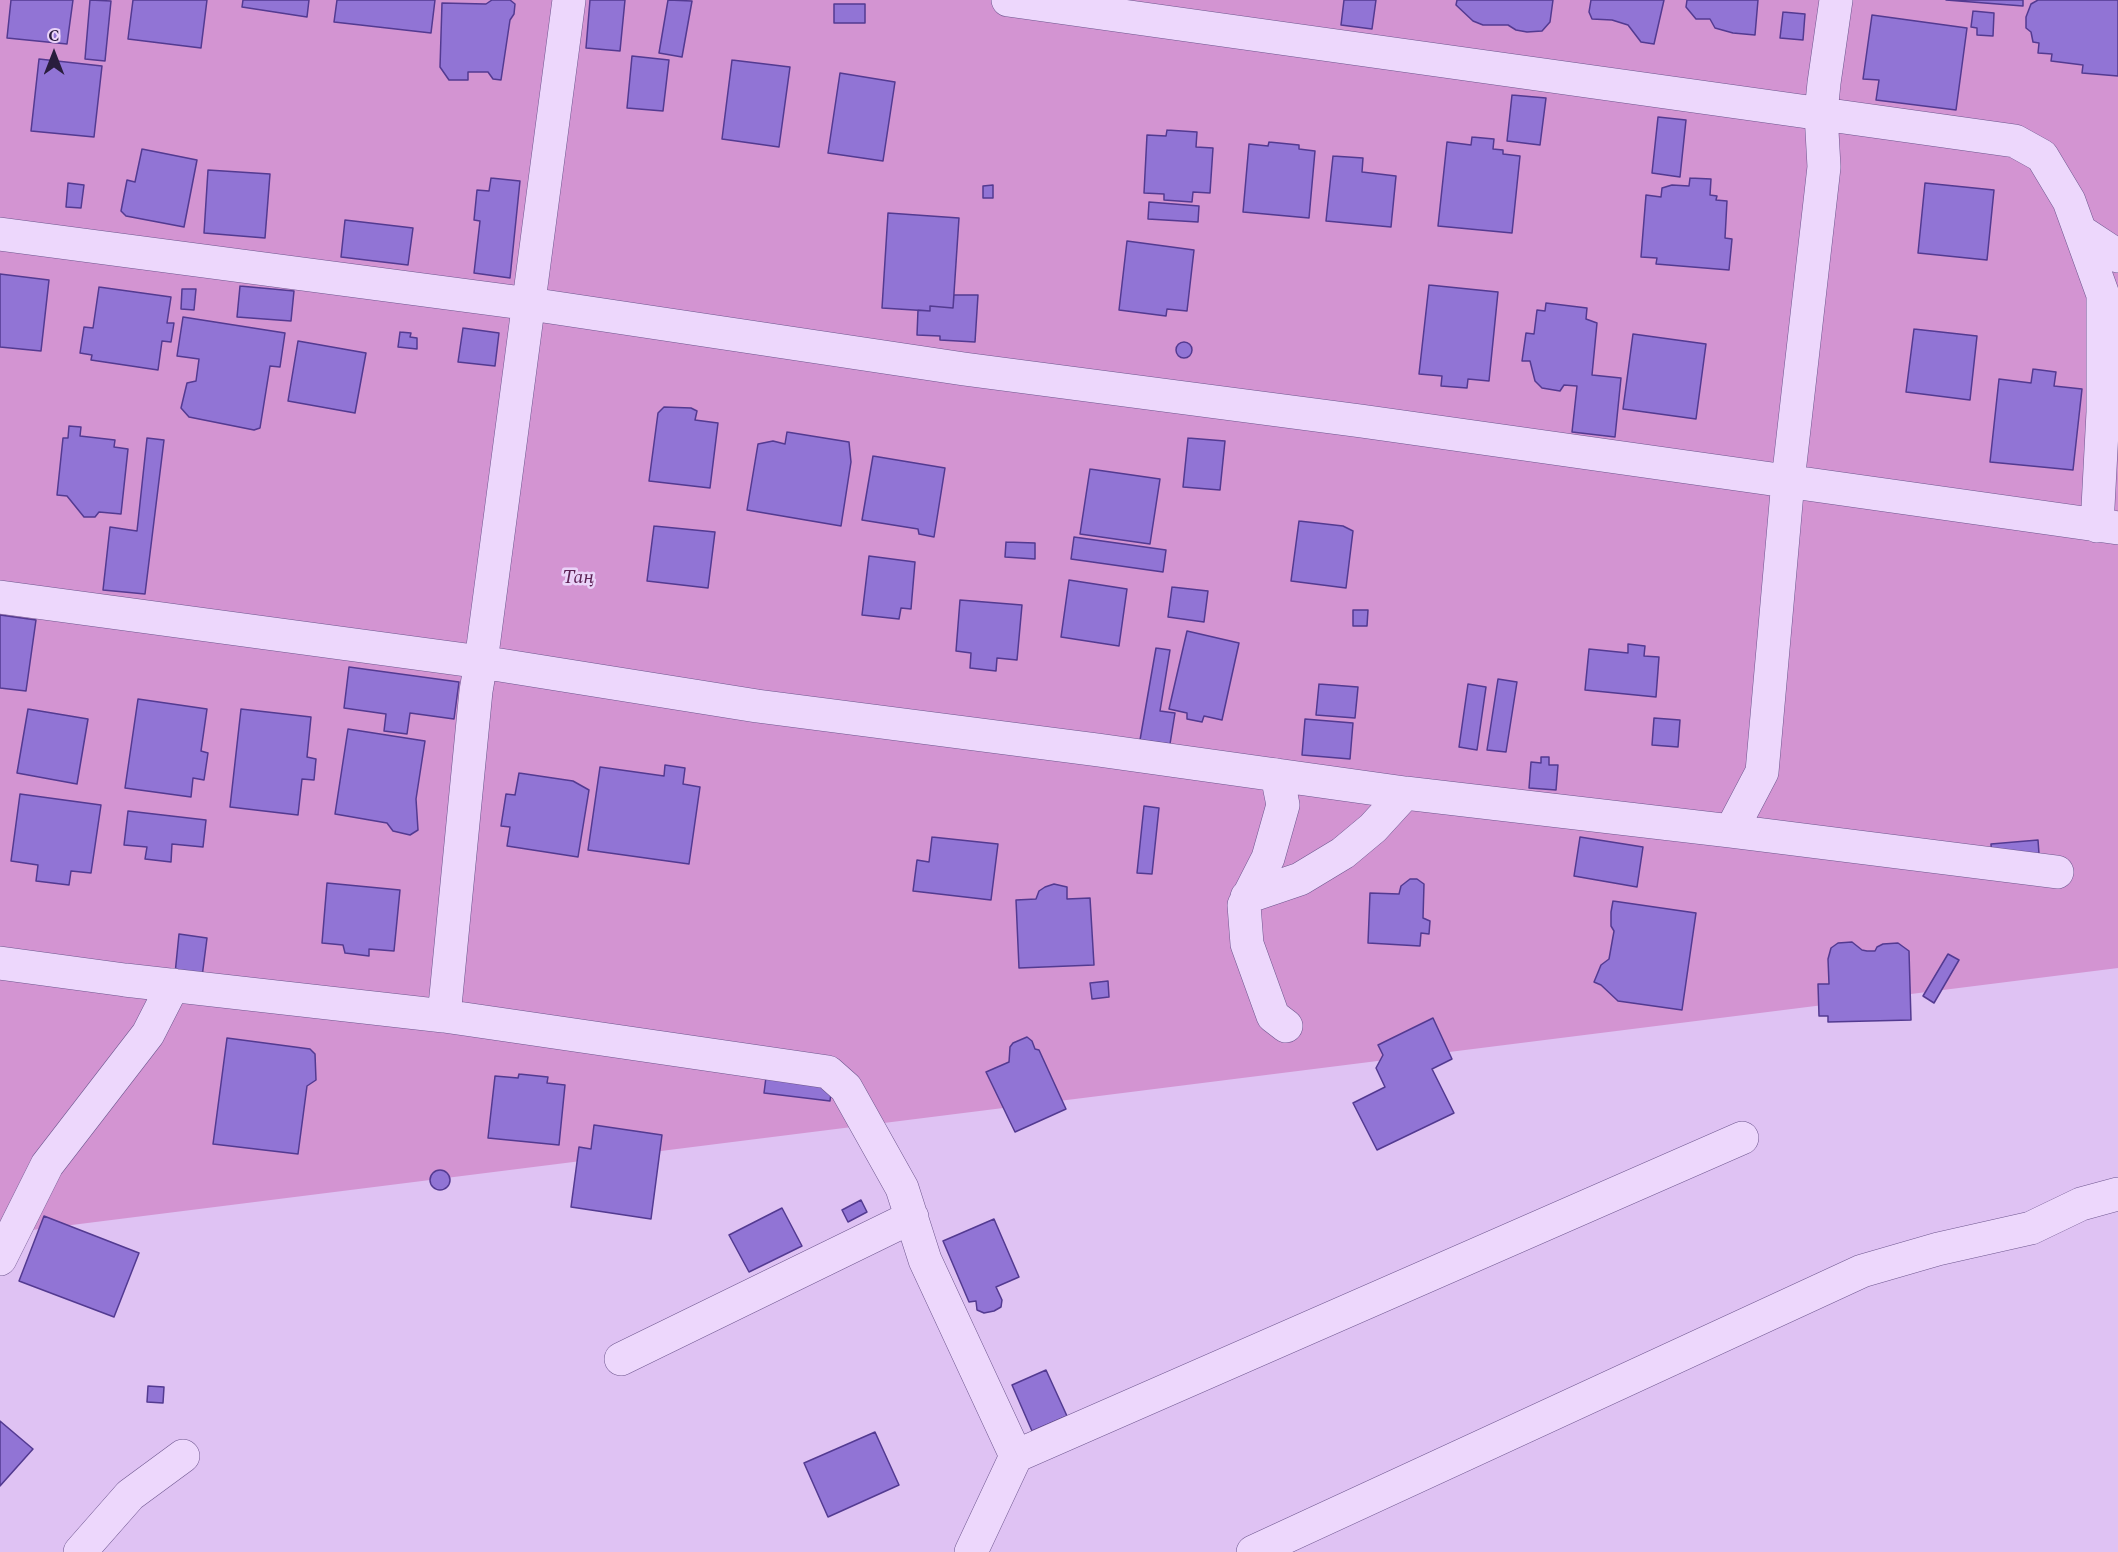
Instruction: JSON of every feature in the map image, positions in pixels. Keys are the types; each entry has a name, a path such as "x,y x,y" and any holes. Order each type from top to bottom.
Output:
{"street":[{"path":"444,1016 476,691 482,662 569,0"},
{"path":"1008,0 1101,7 2015,141 2042,156 2069,201 2103,295 2103,411 2108,527"},
{"path":"1731,831 1762,772 1788,481 1824,167 1821,113 1836,0"},
{"path":"2080,231 2118,256"},
{"path":"0,234 530,304 964,369 1361,421 2108,527"},
{"path":"2108,527 2118,489"},
{"path":"0,597 482,662 757,706 1405,793 2057,872"},
{"path":"1277,775 1283,805 1268,858 1244,905 1247,944 1273,1016 1286,1026"},
{"path":"1247,897 1300,879 1343,853 1373,828 1405,793"},
{"path":"0,963 444,1016 828,1072 846,1088 902,1188 926,1260 1016,1456"},
{"path":"0,1259 47,1165 148,1034 173,985"},
{"path":"971,1552 1016,1456 1742,1138"},
{"path":"1253,1552 1862,1270 1938,1249 2031,1228 2081,1204 2118,1194"},
{"path":"621,1359 912,1217"},
{"path":"80,1552 130,1495 183,1456"}],"green space":[{"name":"Таң","path":"0,0 2118,0 2118,968 0,1234"}],"building":[{"path":"11,0 73,0 67,44 7,38"},
{"path":"90,0 111,1 105,61 85,59"},
{"path":"133,0 207,0 201,48 128,39"},
{"path":"243,0 309,0 307,17 242,7"},
{"path":"337,0 435,0 431,33 334,22"},
{"path":"492,0 510,0 515,4 514,14 510,20 501,80 493,79 488,72 468,72 468,80 449,80 440,67 442,3 486,4"},
{"path":"590,0 625,0 620,51 586,48"},
{"path":"668,0 692,1 682,57 659,53"},
{"path":"1344,0 1376,0 1372,29 1341,25"},
{"path":"1457,0 1553,0 1550,22 1542,31 1527,32 1516,30 1508,25 1483,25 1473,21 1456,5"},
{"path":"1591,0 1664,0 1654,44 1641,42 1628,25 1612,20 1592,19 1589,12"},
{"path":"1687,0 1758,0 1755,35 1733,33 1715,28 1710,19 1696,19 1686,7"},
{"path":"1946,0 2023,0 2023,6"},
{"path":"2038,0 2118,0 2118,76 2082,73 2083,65 2051,61 2052,54 2038,53 2039,43 2033,42 2031,32 2026,28 2026,17 2031,4"},
{"path":"834,4 865,4 865,23 834,23"},
{"path":"1973,11 1994,13 1993,36 1977,35 1977,28 1971,27"},
{"path":"1783,12 1805,14 1803,40 1780,38"},
{"path":"1872,15 1967,28 1956,110 1876,100 1879,80 1863,79"},
{"path":"632,56 669,60 663,111 627,108"},
{"path":"39,59 102,66 94,137 31,131"},
{"path":"732,60 790,67 779,147 722,139"},
{"path":"840,73 895,82 883,161 828,153"},
{"path":"1512,95 1546,98 1540,145 1507,141"},
{"path":"1658,117 1686,120 1680,177 1652,173"},
{"path":"1167,130 1197,132 1196,147 1213,148 1210,193 1193,192 1192,202 1164,200 1164,194 1144,193 1147,135 1166,136"},
{"path":"1472,137 1494,139 1493,149 1503,150 1503,154 1520,156 1512,233 1438,226 1447,142 1471,145"},
{"path":"1269,142 1299,145 1299,149 1315,151 1309,218 1243,212 1249,144 1268,146"},
{"path":"142,149 197,160 184,227 126,216 121,211 127,180 135,182"},
{"path":"1333,156 1363,158 1362,172 1396,176 1391,227 1326,221"},
{"path":"208,170 270,174 265,238 204,233"},
{"path":"491,178 520,181 510,278 474,273 480,221 474,220 477,190 489,191"},
{"path":"1690,178 1711,179 1710,195 1717,196 1716,200 1727,201 1725,238 1732,239 1729,270 1656,264 1657,258 1641,257 1646,195 1661,197 1662,188 1672,185 1689,186"},
{"path":"68,183 84,185 81,208 66,207"},
{"path":"1925,183 1994,190 1987,260 1918,253"},
{"path":"993,185 993,198 983,198 983,186"},
{"path":"1149,202 1199,206 1198,222 1148,219"},
{"path":"888,213 959,218 953,308 930,306 930,311 882,308"},
{"path":"345,220 413,228 408,265 341,257"},
{"path":"1127,241 1194,250 1187,311 1167,309 1166,316 1119,310"},
{"path":"0,274 49,280 41,351 0,347"},
{"path":"1429,285 1498,292 1489,381 1468,379 1467,388 1441,386 1442,376 1419,374"},
{"path":"240,286 294,291 291,321 237,317"},
{"path":"99,287 171,297 167,323 174,323 171,342 162,341 158,370 91,360 92,355 80,353 84,327 93,328"},
{"path":"182,289 196,289 194,310 181,309"},
{"path":"954,295 978,295 975,342 940,340 940,336 917,335 918,310 930,311 930,306 953,308"},
{"path":"1546,303 1587,308 1586,319 1597,323 1592,375 1621,378 1615,437 1572,432 1577,386 1564,385 1560,391 1542,388 1535,381 1530,361 1522,361 1526,333 1534,334 1537,310 1545,311"},
{"path":"183,317 285,333 280,367 270,366 260,428 254,430 189,417 181,408 187,383 196,381 199,359 177,356"},
{"path":"463,328 499,333 495,366 458,362"},
{"path":"1914,329 1977,336 1970,400 1906,392"},
{"path":"400,332 411,333 410,337 417,338 417,349 398,347"},
{"path":"1633,334 1706,344 1696,419 1623,409"},
{"path":"298,341 366,353 355,413 288,401"},
{"path":"1184,342 1190,344 1192,350 1190,356 1184,358 1178,356 1176,350 1178,344"},
{"path":"2033,369 2056,372 2054,386 2082,389 2073,470 1990,462 1999,379 2031,383"},
{"path":"664,407 691,408 697,411 695,420 718,423 710,488 649,481 658,413"},
{"path":"69,426 81,427 80,436 115,440 114,447 128,449 121,514 99,512 95,517 84,517 67,496 57,495 63,438 68,438"},
{"path":"787,432 849,442 851,462 841,526 747,510 758,444 773,441 785,444"},
{"path":"147,438 164,440 145,594 103,590 110,527 137,531"},
{"path":"1188,438 1225,441 1220,490 1183,487"},
{"path":"873,456 945,468 934,537 919,534 918,529 862,520"},
{"path":"1090,469 1160,479 1150,544 1080,534"},
{"path":"1299,521 1343,526 1353,531 1346,588 1291,581"},
{"path":"654,526 715,532 708,588 647,581"},
{"path":"1074,537 1166,550 1163,572 1071,559"},
{"path":"1006,542 1035,543 1035,559 1005,557"},
{"path":"869,556 915,562 911,609 901,608 899,619 862,615"},
{"path":"1069,580 1127,589 1119,646 1061,637"},
{"path":"1172,587 1208,591 1204,622 1168,617"},
{"path":"960,600 1022,605 1017,660 997,658 996,671 970,668 971,653 956,651"},
{"path":"1353,610 1368,610 1367,626 1353,626"},
{"path":"0,615 36,620 26,691 0,688"},
{"path":"1187,631 1239,643 1222,720 1204,716 1202,722 1187,719 1187,713 1169,709"},
{"path":"1628,644 1645,646 1644,656 1659,657 1656,697 1585,690 1589,649 1628,653"},
{"path":"1156,648 1170,650 1160,711 1175,713 1170,744 1140,740"},
{"path":"349,667 459,682 454,719 410,713 407,734 384,731 386,714 344,708"},
{"path":"1498,679 1517,682 1506,752 1487,750"},
{"path":"1319,684 1358,687 1355,718 1316,715"},
{"path":"1468,684 1486,687 1477,750 1459,747"},
{"path":"138,699 207,709 201,751 208,753 204,780 193,778 191,797 125,788"},
{"path":"28,709 88,719 77,784 17,773"},
{"path":"241,709 311,717 307,757 316,759 314,780 302,779 298,815 230,807"},
{"path":"1654,718 1680,720 1678,747 1652,745"},
{"path":"1305,719 1353,723 1350,759 1302,755"},
{"path":"348,729 425,741 416,799 418,830 410,835 393,831 387,823 335,814"},
{"path":"1541,757 1549,757 1549,765 1558,765 1556,790 1529,788 1531,762 1541,763"},
{"path":"665,765 685,768 683,784 700,787 689,864 588,850 600,767 664,776"},
{"path":"519,773 573,781 589,790 578,857 507,846 510,827 501,826 506,794 515,795"},
{"path":"20,794 101,805 91,873 71,871 69,885 36,881 38,865 11,861"},
{"path":"1144,806 1159,808 1152,874 1137,873"},
{"path":"128,811 206,820 203,847 172,844 171,862 145,859 147,847 124,845"},
{"path":"932,837 998,844 991,900 913,891 917,860 929,862"},
{"path":"1580,837 1643,847 1637,887 1574,876"},
{"path":"2038,840 2039,854 1992,859 1991,844"},
{"path":"1410,879 1417,879 1424,884 1423,918 1430,921 1429,934 1421,933 1420,946 1368,943 1370,893 1399,894 1401,886"},
{"path":"327,883 400,890 394,951 369,949 369,956 345,953 343,945 322,943"},
{"path":"1054,884 1067,887 1067,899 1090,898 1094,965 1019,968 1016,900 1036,899 1039,891"},
{"path":"1613,901 1696,913 1682,1010 1618,1001 1601,985 1594,982 1601,965 1609,959 1614,931 1611,926"},
{"path":"179,934 207,938 202,977 175,974"},
{"path":"1852,942 1867,951 1875,951 1883,944 1898,943 1909,951 1911,1020 1828,1022 1828,1016 1819,1016 1818,984 1829,984 1828,959 1831,948 1838,943"},
{"path":"1948,954 1959,960 1934,1003 1923,996"},
{"path":"1108,981 1109,997 1092,999 1090,983"},
{"path":"1433,1018 1452,1059 1432,1069 1454,1113 1377,1150 1353,1103 1385,1087 1376,1068 1383,1055 1378,1045"},
{"path":"1027,1037 1032,1041 1035,1049 1039,1050 1066,1109 1015,1132 986,1072 1009,1062 1010,1047 1013,1043"},
{"path":"227,1038 310,1049 315,1054 316,1080 307,1086 298,1154 213,1144"},
{"path":"519,1074 548,1077 547,1083 565,1085 559,1145 488,1138 495,1076 518,1078"},
{"path":"766,1077 832,1085 830,1101 764,1093"},
{"path":"594,1125 662,1135 651,1219 571,1207 579,1147 591,1149"},
{"path":"440,1170 447,1173 450,1180 447,1187 440,1190 433,1187 430,1180 433,1173"},
{"path":"861,1200 867,1212 848,1222 842,1210"},
{"path":"782,1208 802,1246 749,1272 729,1235"},
{"path":"44,1216 139,1253 114,1317 19,1281"},
{"path":"994,1219 1019,1277 996,1287 1002,1300 1001,1307 984,1313 977,1310 976,1301 969,1302 943,1241"},
{"path":"1046,1370 1067,1416 1032,1431 1012,1385"},
{"path":"148,1386 164,1387 163,1403 147,1402"},
{"path":"0,1421 33,1449 0,1486"},
{"path":"875,1432 899,1485 828,1517 804,1463"}]}
